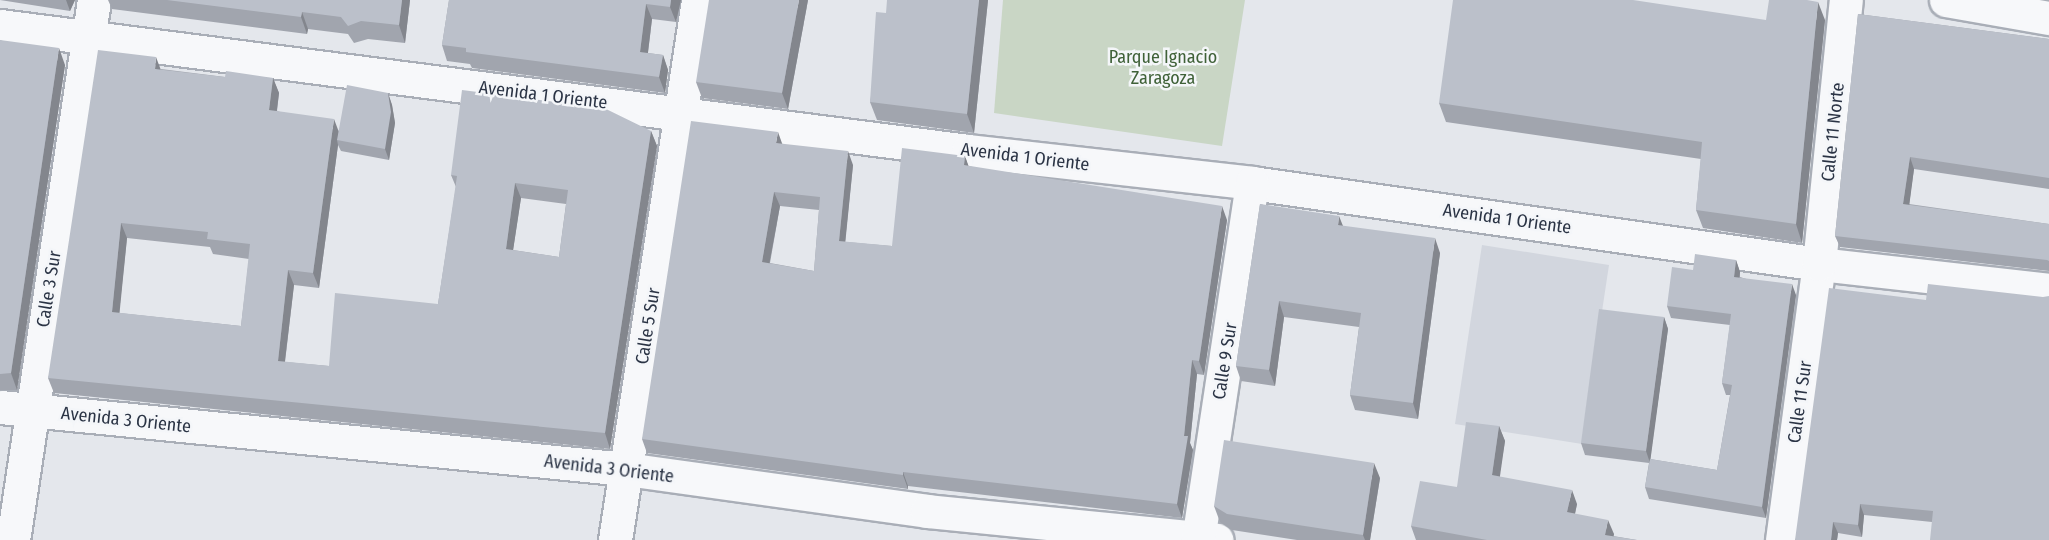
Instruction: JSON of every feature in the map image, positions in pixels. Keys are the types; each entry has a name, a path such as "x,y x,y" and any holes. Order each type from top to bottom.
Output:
{"street":[{"name":"Calle 3 Sur","path":"13,540 15,409 94,0"},
{"name":"Calle 5 Sur","path":"615,540 699,0"},
{"name":"Calle 11 Norte","path":"1819,264 1846,0"},
{"path":"1946,0 2049,18"},
{"name":"Avenida 1 Oriente","path":"0,26 88,39 681,112 968,151 1252,183 1819,264 2049,290"},
{"name":"Calle 9 Sur","path":"1205,539 1252,183"},
{"name":"Calle 11 Sur","path":"1782,540 1819,264"},
{"name":"Avenida 3 Oriente","path":"15,409 626,469 927,511 1205,539"}],"shaded area":[{"path":"1482,245 1609,265 1582,444 1455,424"}],"green space":[{"name":"Parque Ignacio Zaragoza","path":"1003,0 1245,0 1222,146 994,113"}],"building":[{"path":"167,0 402,0 399,25 361,21 348,26 341,17 302,12 301,17"},
{"path":"449,0 671,0 670,7 646,4 640,52 663,55 659,77 466,52 466,48 442,45"},
{"path":"709,0 799,0 782,93 696,82"},
{"path":"887,0 979,0 967,114 870,102 876,12 886,13"},
{"path":"1453,0 1633,0 1766,20 1769,0 1818,2 1796,224 1696,210 1702,142 1439,103"},
{"path":"1858,14 2049,39 2049,178 1910,157 1903,204 2049,224 2049,261 1835,236"},
{"path":"0,40 59,48 11,373 0,374"},
{"path":"98,50 156,57 155,69 225,77 226,71 273,78 269,110 334,119 313,273 288,270 278,361 329,366 335,293 438,304 457,176 451,175 462,90 604,108 651,131 605,433 48,378","holes":["515,183 568,190 559,257 506,249","121,223 208,232 207,239 250,244 241,326 112,312"]},
{"path":"347,85 388,93 391,112 385,149 337,140"},
{"path":"691,121 778,132 776,143 848,151 839,241 892,246 902,148 965,156 964,165 1222,206 1199,361 1192,360 1184,436 1188,436 1177,504 903,472 903,475 642,439","holes":["774,192 820,197 814,271 762,262"]},
{"path":"1260,204 1339,216 1338,225 1435,238 1413,403 1350,395 1361,313 1279,301 1269,370 1236,366"},
{"path":"1695,254 1736,260 1734,277 1792,284 1762,507 1645,487 1650,459 1717,470 1732,385 1722,383 1731,314 1667,306 1672,267 1693,270"},
{"path":"1928,284 2049,296 2049,540 1930,540 1933,511 1860,504 1858,525 1833,522 1831,540 1795,540 1829,288 1926,300"},
{"path":"1599,309 1664,317 1646,451 1581,443"},
{"path":"1466,422 1499,426 1492,475 1572,490 1567,512 1608,520 1605,535 1637,540 1487,540 1411,526 1420,481 1457,487"},
{"path":"1224,440 1374,463 1363,535 1227,514 1214,506"}]}
